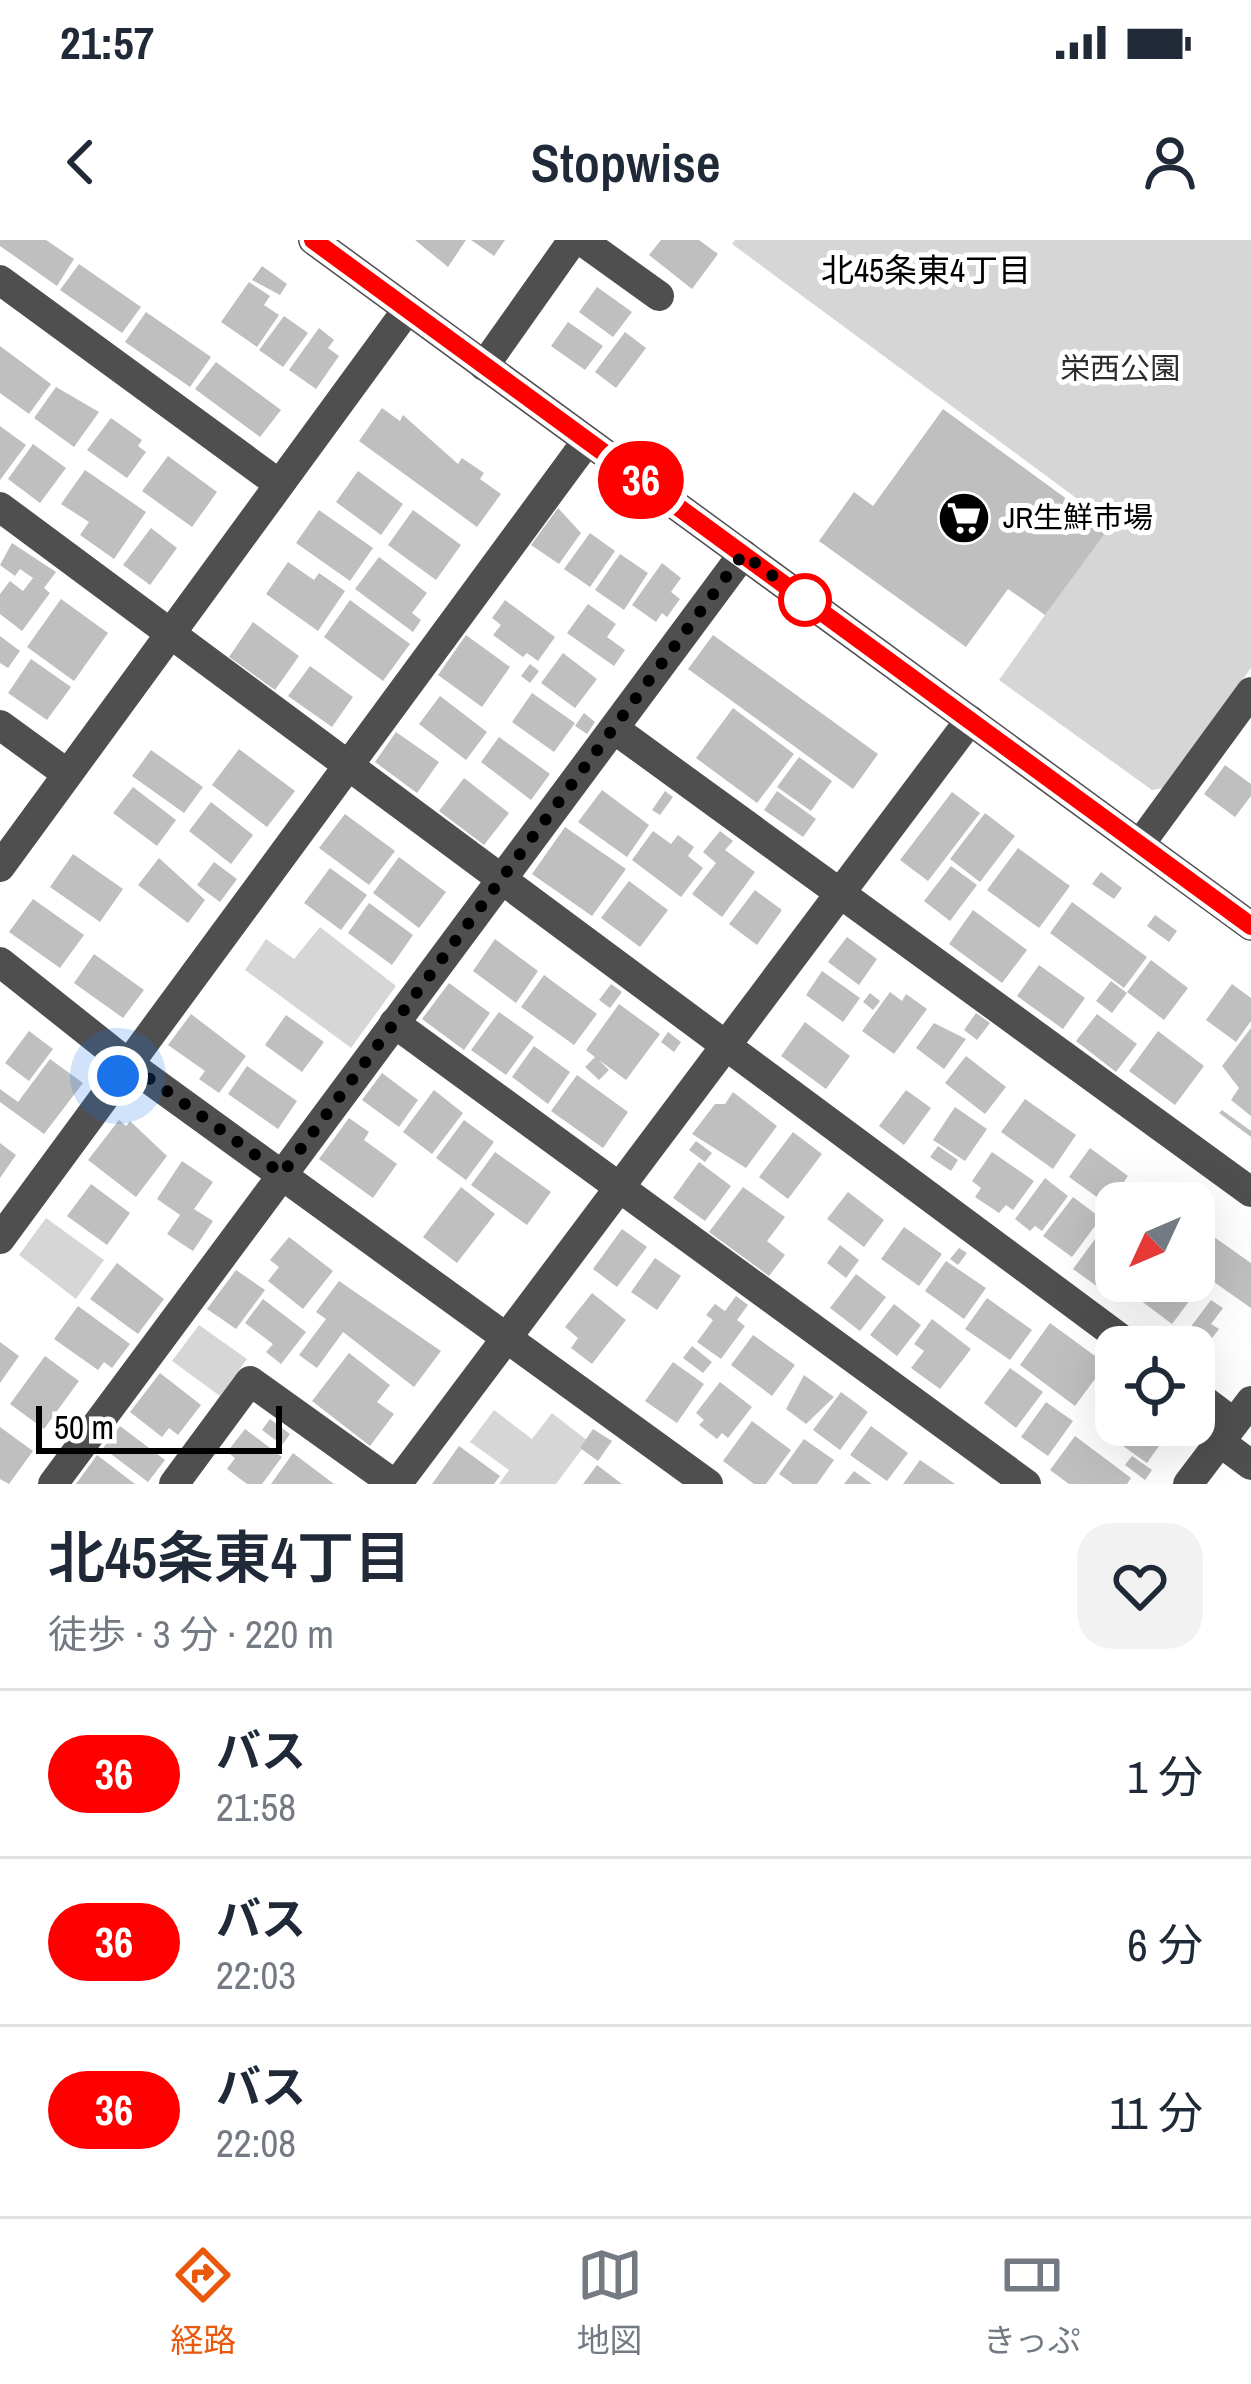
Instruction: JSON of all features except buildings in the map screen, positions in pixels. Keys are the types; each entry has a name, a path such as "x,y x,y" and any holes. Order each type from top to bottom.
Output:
{"street":[{"path":"313,240 1251,926"},
{"path":"484,366 577,240 659,296"},
{"path":"0,280 279,484"},
{"path":"0,867 407,310"},
{"path":"0,1239 587,441"},
{"path":"0,507 1104,1326"},
{"path":"53,1484 617,731 743,554"},
{"path":"1140,844 1251,692"},
{"path":"174,1484 250,1381 395,1484 970,720"},
{"path":"0,725 66,773"},
{"path":"617,731 1251,1192"},
{"path":"0,962 128,1063 708,1484"},
{"path":"394,1023 1026,1484"},
{"path":"1235,1422 1251,1465"},
{"path":"1189,1484 1235,1422"}],"green space":[{"name":"栄西公園","path":"735,240 1251,240 1251,668 1164,788 1152,790 999,680 1110,523 732,244"},
{"path":"320,927 396,986 351,1048 245,970 266,939 294,959"},
{"path":"46,1218 104,1260 76,1299 19,1255"},
{"path":"199,1325 247,1359 220,1396 172,1361"},
{"path":"494,1410 532,1439 552,1413 588,1441 556,1484 499,1484 509,1470 470,1442"}],"bus line":[{"name":"36","path":"313,240 1251,926"}],"place":[{"name":"JR生鮮市場","path":"964,518"}],"district":[{"name":"北45条東4丁目","path":"926,270"}],"route":[{"path":"118,1076 128,1063 282,1174 617,731 743,554 819,610 805,600"}]}
